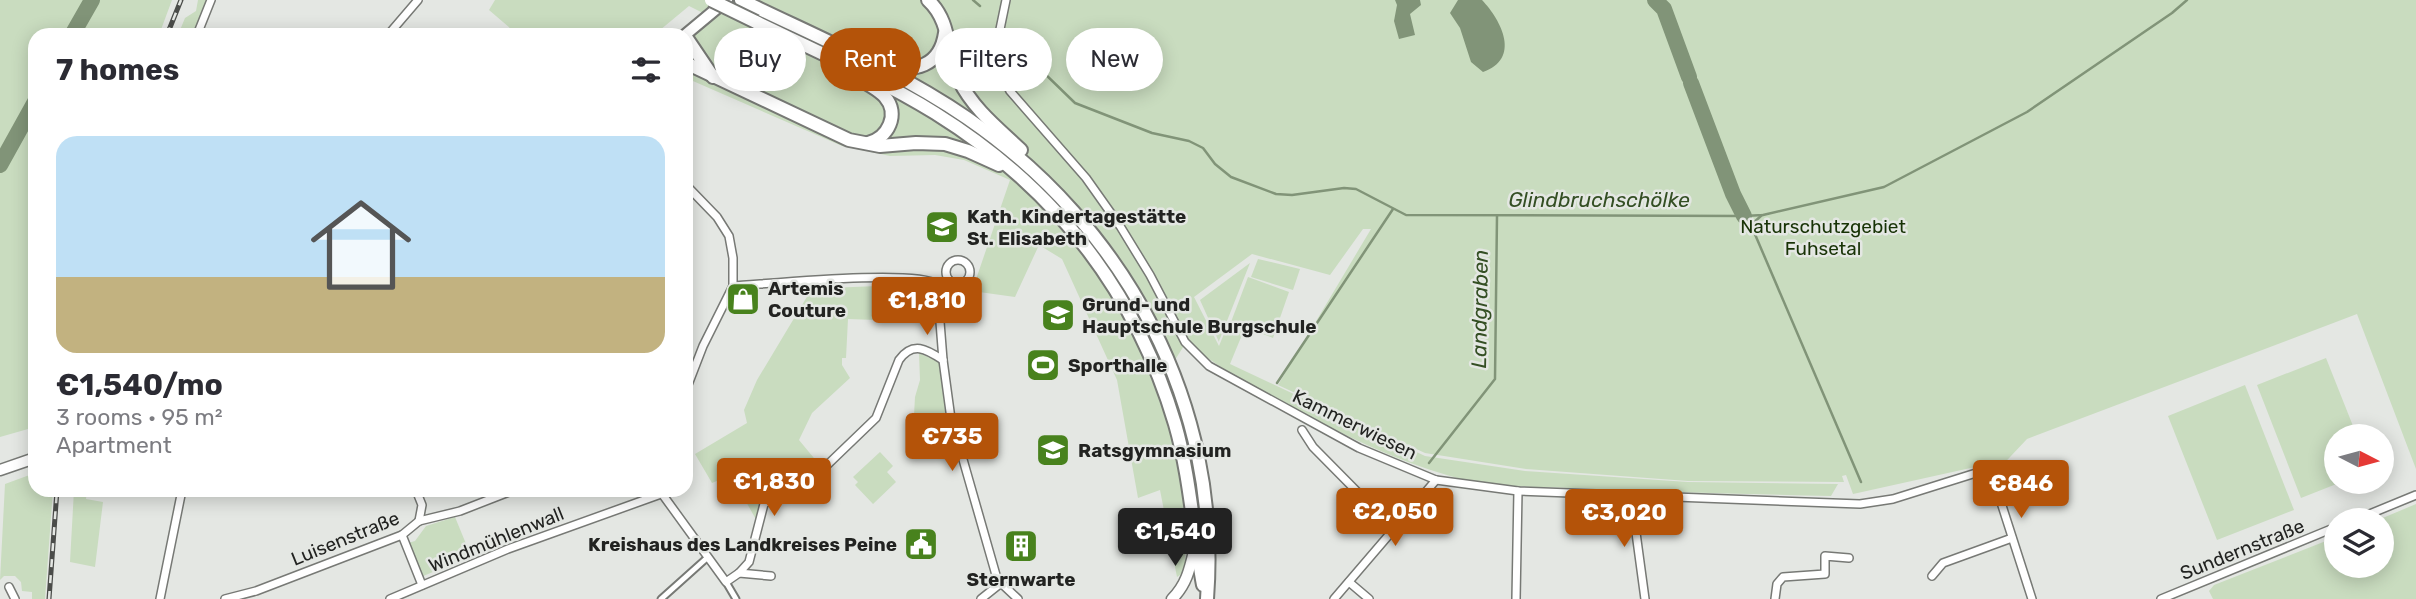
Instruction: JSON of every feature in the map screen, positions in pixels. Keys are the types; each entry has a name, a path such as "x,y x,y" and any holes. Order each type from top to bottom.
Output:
{"highway":[{"path":"711,0 820,53"},
{"path":"741,0 820,38"},
{"path":"929,0 944,22 953,65 965,92 978,109 1023,152 1023,170"},
{"path":"921,66 934,57 942,46 944,22"},
{"path":"693,47 713,78"},
{"path":"693,67 838,136 860,143 880,146 916,142 945,144 1023,170"},
{"path":"860,143 872,142 882,136 889,126 891,114 885,97 877,91"},
{"path":"893,91 934,113 1023,170 1108,275 1144,340 1175,425 1191,500 1206,599"},
{"path":"920,91 967,118 1023,170 1076,213 1124,274 1151,321 1189,421 1205,504 1209,562 1206,599"}],"main road":[{"path":"693,30 727,0"}],"street":[{"path":"200,28 211,0"},
{"path":"394,28 418,0"},
{"name":"Kammerwiesen","path":"1006,0 999,34 1001,72 1010,91 1086,178 1120,226 1164,299 1185,342 1198,357 1220,372 1359,448 1436,480 1518,491 1631,496 1860,504 1893,499 1976,473 1993,483 2012,538"},
{"path":"693,192 717,217 729,236 733,286 693,372"},
{"path":"733,286 884,277 933,281 948,278"},
{"path":"933,281 954,440 962,456 989,553 1001,583 1018,599"},
{"path":"726,582 749,562 764,504 823,469 876,418 899,360 904,354 915,348 922,349 943,360"},
{"name":"Kammerwiesen","path":"1302,430 1313,447 1393,528"},
{"path":"0,470 28,460"},
{"path":"1334,599 1436,480"},
{"path":"1516,599 1518,491"},
{"path":"2384,508 2416,495"},
{"path":"1631,496 1646,599"},
{"path":"160,599 181,497"},
{"path":"418,497 422,505 419,521"},
{"name":"Luisenstraße","path":"225,599 257,595 402,535 419,521 460,511 496,497"},
{"name":"Windmühlenwall","path":"390,599 508,549 647,497"},
{"path":"664,497 736,599"},
{"name":"Sundernstraße","path":"2161,599 2324,532"},
{"name":"Windmühlenwall","path":"402,535 422,585"},
{"path":"1932,576 1942,562 2012,538 2032,599"},
{"path":"1172,599 1188,578 1196,547"},
{"path":"1775,599 1777,584 1783,577 1825,575 1825,556 1849,558"},
{"path":"660,599 708,557"},
{"path":"739,573 771,576"},
{"path":"1349,582 1369,599"},
{"path":"981,599 991,596 1001,583"},
{"path":"9,587 15,599"}],"green space":[{"path":"0,0 172,0 162,28 28,28 28,429 0,437"},
{"path":"198,0 208,0 196,28 181,28 185,18 196,11"},
{"name":"Naturschutzgebiet Fuhsetal","path":"495,0 2416,0 2416,469 2357,314 2027,439 1994,474 1975,467 1853,494 1846,475 1842,476 1844,482 1688,481 1526,469 1425,453 1278,385 1371,229 1363,229 1330,275 1252,254 1194,297 1219,346 1228,324 1244,330 1230,364 1425,456 1525,471 1688,482 1838,484 1831,496 1494,485 1464,480 1429,470 1368,446 1237,377 1187,341 1159,385 1182,468 1186,571 1177,577 1160,490 1138,498 1117,380 1062,259 1039,245 1015,297 972,291 1010,180 964,160 935,155 890,156 842,146 716,91 806,91 806,28 714,28 714,90 693,81 692,28 705,14 689,6 662,28 510,28 489,10"},
{"path":"1258,259 1300,269 1293,290 1251,277"},
{"path":"1250,263 1219,341 1219,342 1200,300"},
{"path":"1248,277 1289,292 1273,338 1231,322"},
{"path":"878,286 876,320 848,319 846,358 842,358 842,365 850,378 812,413 799,440 823,469 764,504 758,523 731,475 712,483 695,454 747,423 744,410 757,380 808,295 822,296 828,288"},
{"path":"919,353 939,362 949,443 924,455 914,415 920,380"},
{"path":"2326,358 2352,424 2324,424 2324,489 2301,498 2257,385"},
{"path":"2245,385 2294,510 2217,540 2168,416"},
{"path":"880,452 893,466 887,472 896,482 873,504 855,485 858,482 853,477"},
{"path":"28,476 28,497 52,497 45,599 32,599 32,592 22,591 21,582 15,576 4,576 0,580 5,484"},
{"path":"74,497 86,497 103,502 95,567 70,562"},
{"path":"2416,504 2416,599 2213,599 2209,591 2214,585 2324,542 2324,578 2394,578 2394,513"},
{"path":"455,517 471,556 421,577 408,543 415,541 426,526"}],"shaded area":[{"path":"1395,0 1420,0 1421,5 1410,14 1415,35 1399,39 1394,21 1397,5"},
{"path":"1458,0 1482,0 1501,29 1505,49 1502,58 1495,66 1483,72 1471,62 1460,28 1450,13"}],"waterway":[{"path":"76,28 92,0"},
{"name":"Glindbruchschölke","path":"973,0 980,6"},
{"path":"1655,0 1664,9 1689,77"},
{"name":"Glindbruchschölke","path":"1052,81 1075,103 1152,133 1189,141 1203,148 1215,164 1231,177 1276,194 1356,189 1406,215 1763,215 1884,187 2027,112 2187,0"},
{"path":"1691,83 1744,216"},
{"path":"0,165 28,115"},
{"path":"1277,383 1393,209"},
{"path":"1762,215 1751,225 1861,482"},
{"name":"Landgraben","path":"1429,463 1495,379 1497,216"}],"railway":[{"path":"170,28 181,0"},
{"path":"49,599 56,497"}],"place":[{"name":"Kath. Kindertagestätte St. Elisabeth","path":"942,227"},
{"name":"Artemis Couture","path":"743,299"},
{"name":"Grund- und Hauptschule Burgschule","path":"1058,315"},
{"name":"Sporthalle","path":"1043,365"},
{"name":"Ratsgymnasium","path":"1053,450"},
{"name":"Kreishaus des Landkreises Peine","path":"921,544"},
{"name":"Sternwarte","path":"1021,546"}]}
